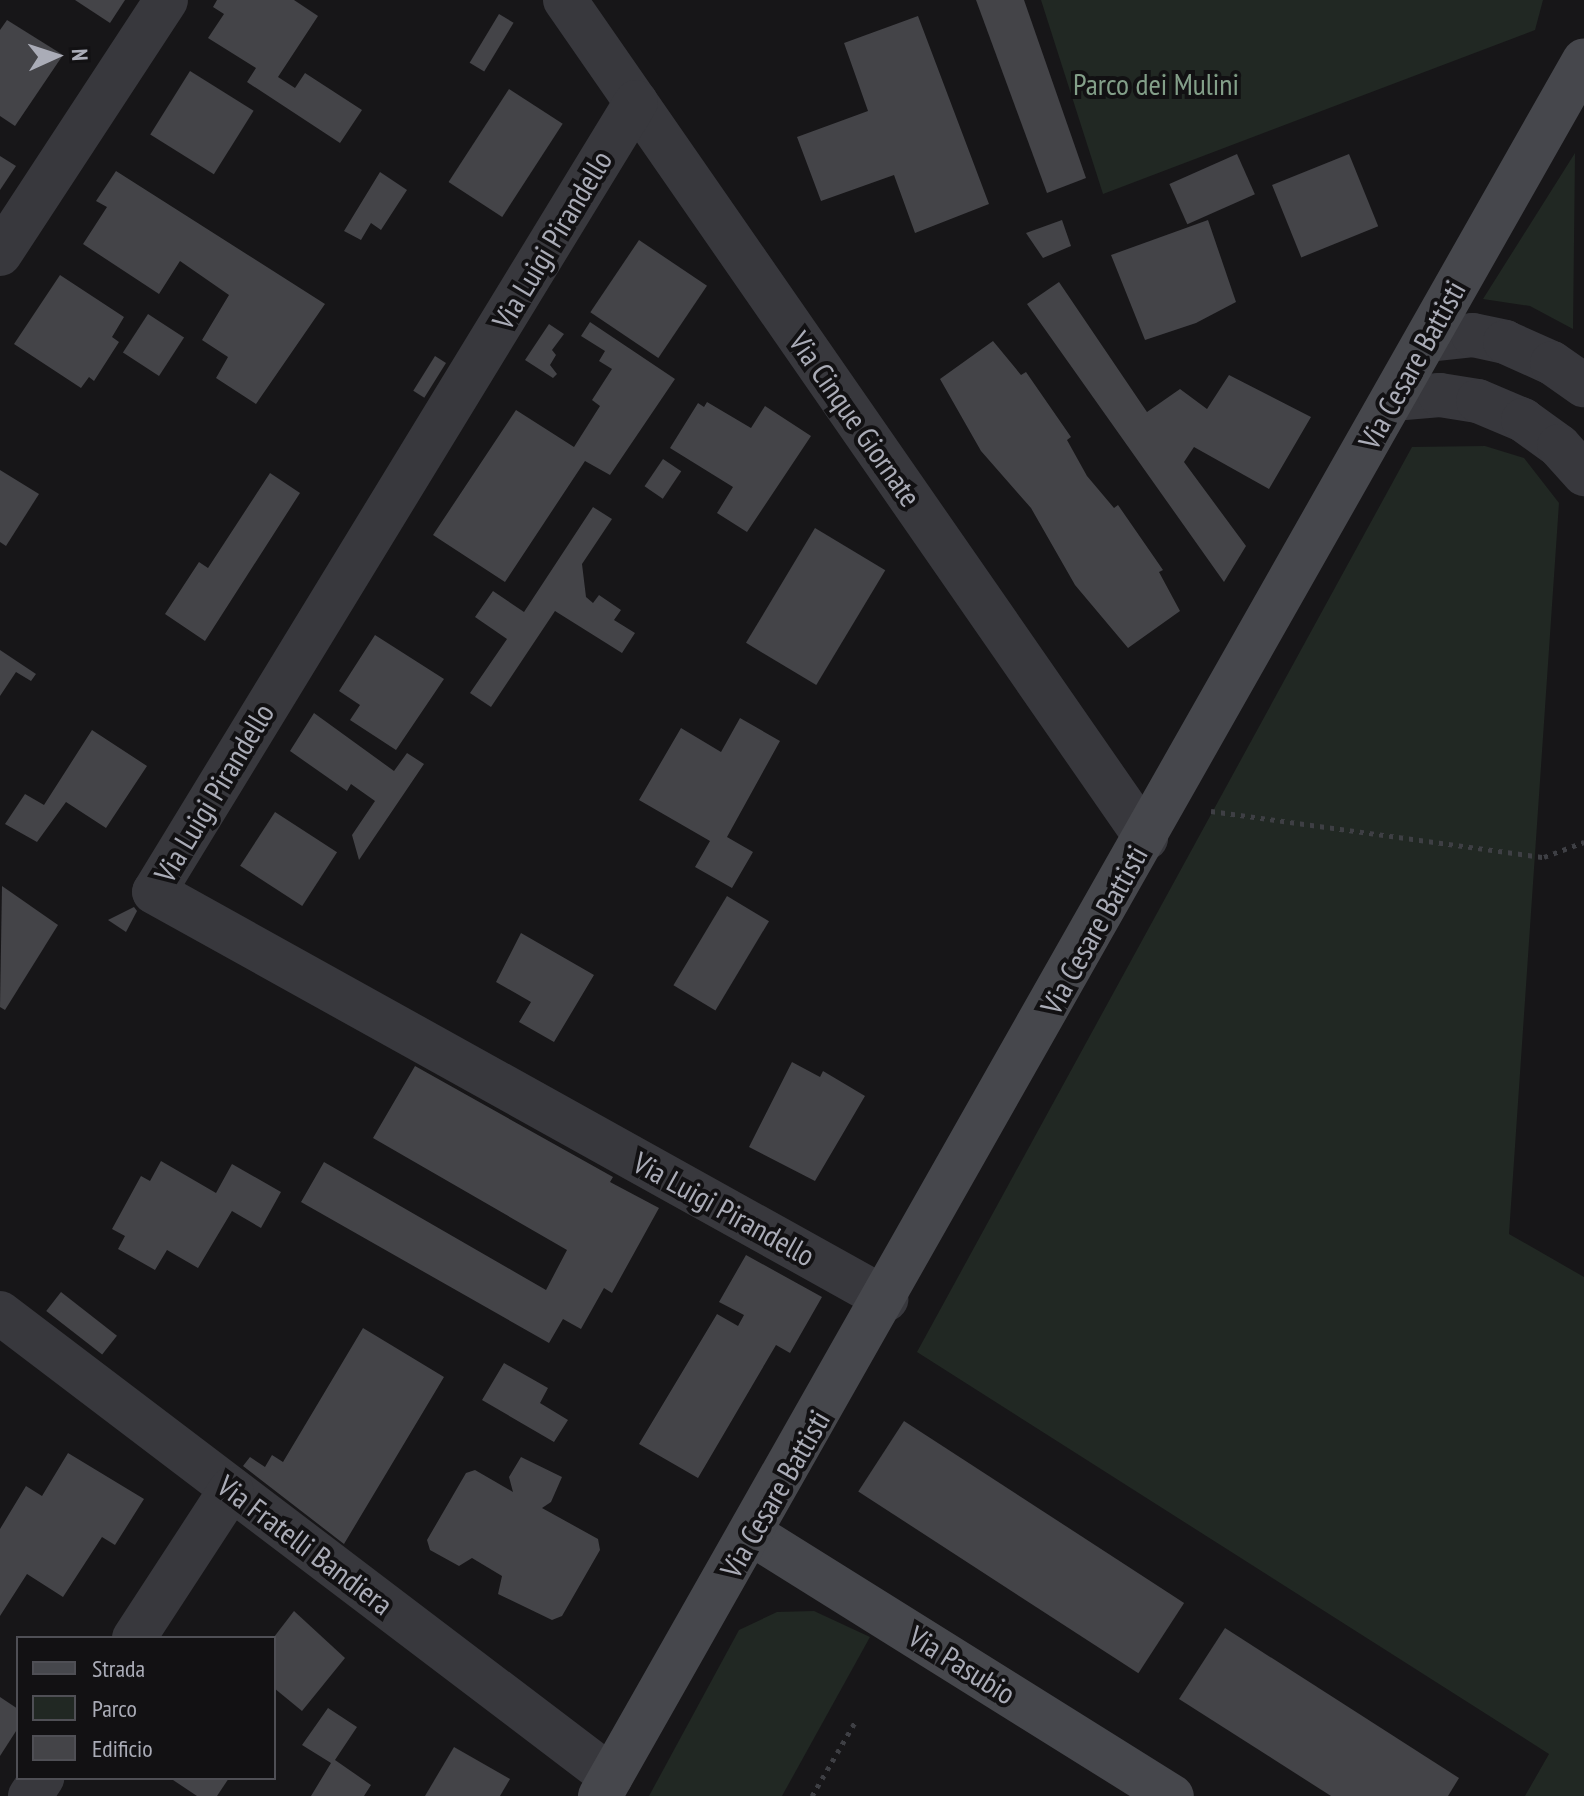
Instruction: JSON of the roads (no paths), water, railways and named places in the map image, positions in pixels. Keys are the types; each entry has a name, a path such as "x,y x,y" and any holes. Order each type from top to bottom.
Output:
{"street":[{"path":"0,254 166,0"},
{"name":"Via Cinque Giornate","path":"565,0 1156,821"},
{"name":"Via Cesare Battisti","path":"606,1787 886,1299 1584,60"},
{"name":"Via Luigi Pirandello","path":"636,102 154,892 886,1299"},
{"path":"1426,340 1473,335 1505,342 1552,363 1584,385"},
{"path":"1393,399 1440,395 1478,401 1523,420 1559,446 1584,474"},
{"name":"Via Fratelli Bandiera","path":"0,1313 231,1489 606,1787"},
{"path":"135,1636 231,1489"},
{"name":"Via Pasubio","path":"752,1534 1172,1796"}],"park label":[{"name":"Parco dei Mulini","path":"1156,84"}]}
